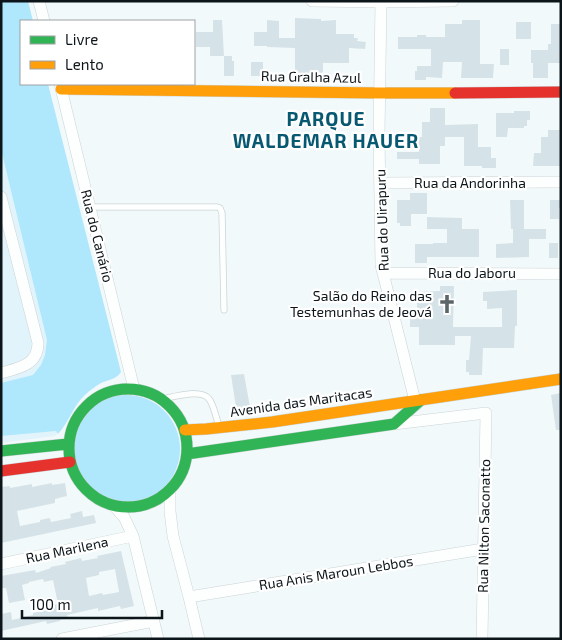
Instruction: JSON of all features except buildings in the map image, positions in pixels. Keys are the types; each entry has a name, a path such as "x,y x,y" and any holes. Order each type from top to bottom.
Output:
{"street":[{"path":"39,1 44,20"},
{"path":"312,1 453,1"},
{"name":"Rua do Uirapuru","path":"381,2 381,265 417,402"},
{"name":"Rua Gralha Azul","path":"60,86 380,92 561,92"},
{"name":"Rua do Canário","path":"60,86 134,389"},
{"name":"Rua da Andorinha","path":"380,183 561,182"},
{"path":"1,197 38,343 37,353 31,361 23,366 1,372"},
{"name":"Rua do Jaboru","path":"383,273 561,274"},
{"name":"Avenida das Maritacas","path":"185,430 272,422 417,402 561,379"},
{"path":"120,389 144,391 162,399 176,413 185,430 187,454 185,466 179,479 170,490 158,499 144,505 130,507 114,506 101,501 89,493 79,483 73,471 68,444 76,418 84,407 95,398 107,392 120,389"},
{"path":"187,454 394,424 417,402"},
{"name":"Rua Nilton Saconatto","path":"394,424 486,413 482,639"},
{"path":"272,422 275,441"},
{"path":"1,451 68,444"},
{"path":"1,471 70,462"},
{"path":"170,490 173,536 199,639"},
{"path":"114,506 124,517 133,536 158,639"},
{"name":"Rua Marilena","path":"1,564 133,536"},
{"name":"Rua Anis Maroun Lebbos","path":"189,597 483,549"},
{"path":"62,639 154,620"}],"lane":[{"path":"90,207 220,208 222,213 224,310"},
{"path":"162,399 197,393 204,394 209,398 220,428"}],"shaded area":[{"path":"1,1 28,1 33,20 20,20 20,85 48,85 121,372 115,378 99,384 85,395 58,434 56,431 1,436 1,383 33,375 41,365 45,355 47,340 1,149"},
{"path":"1,21 74,407 55,436 1,443"},
{"path":"126,395 147,399 164,411 176,428 180,449 176,470 164,487 147,499 126,503 105,499 88,487 76,470 72,449 76,428 88,411 105,399"}],"traffic: fast":[{"path":"128,389 151,393 170,406 183,425 187,448 183,471 170,490 151,503 128,507 105,503 86,490 73,471 69,448 73,425 86,406 105,393 128,389"},
{"path":"187,454 394,424 421,400"},
{"path":"1,451 68,444"}],"traffic: slow":[{"path":"61,89 455,93"},
{"path":"185,430 272,422 561,379"}],"traffic: jam":[{"path":"455,93 561,92"},
{"path":"1,471 70,462"}],"place":[{"name":"Salão do Reino das Testemunhas de Jeová","path":"447,304"}],"district":[{"name":"PARQUE WALDEMAR HAUER","path":"326,130"}]}
